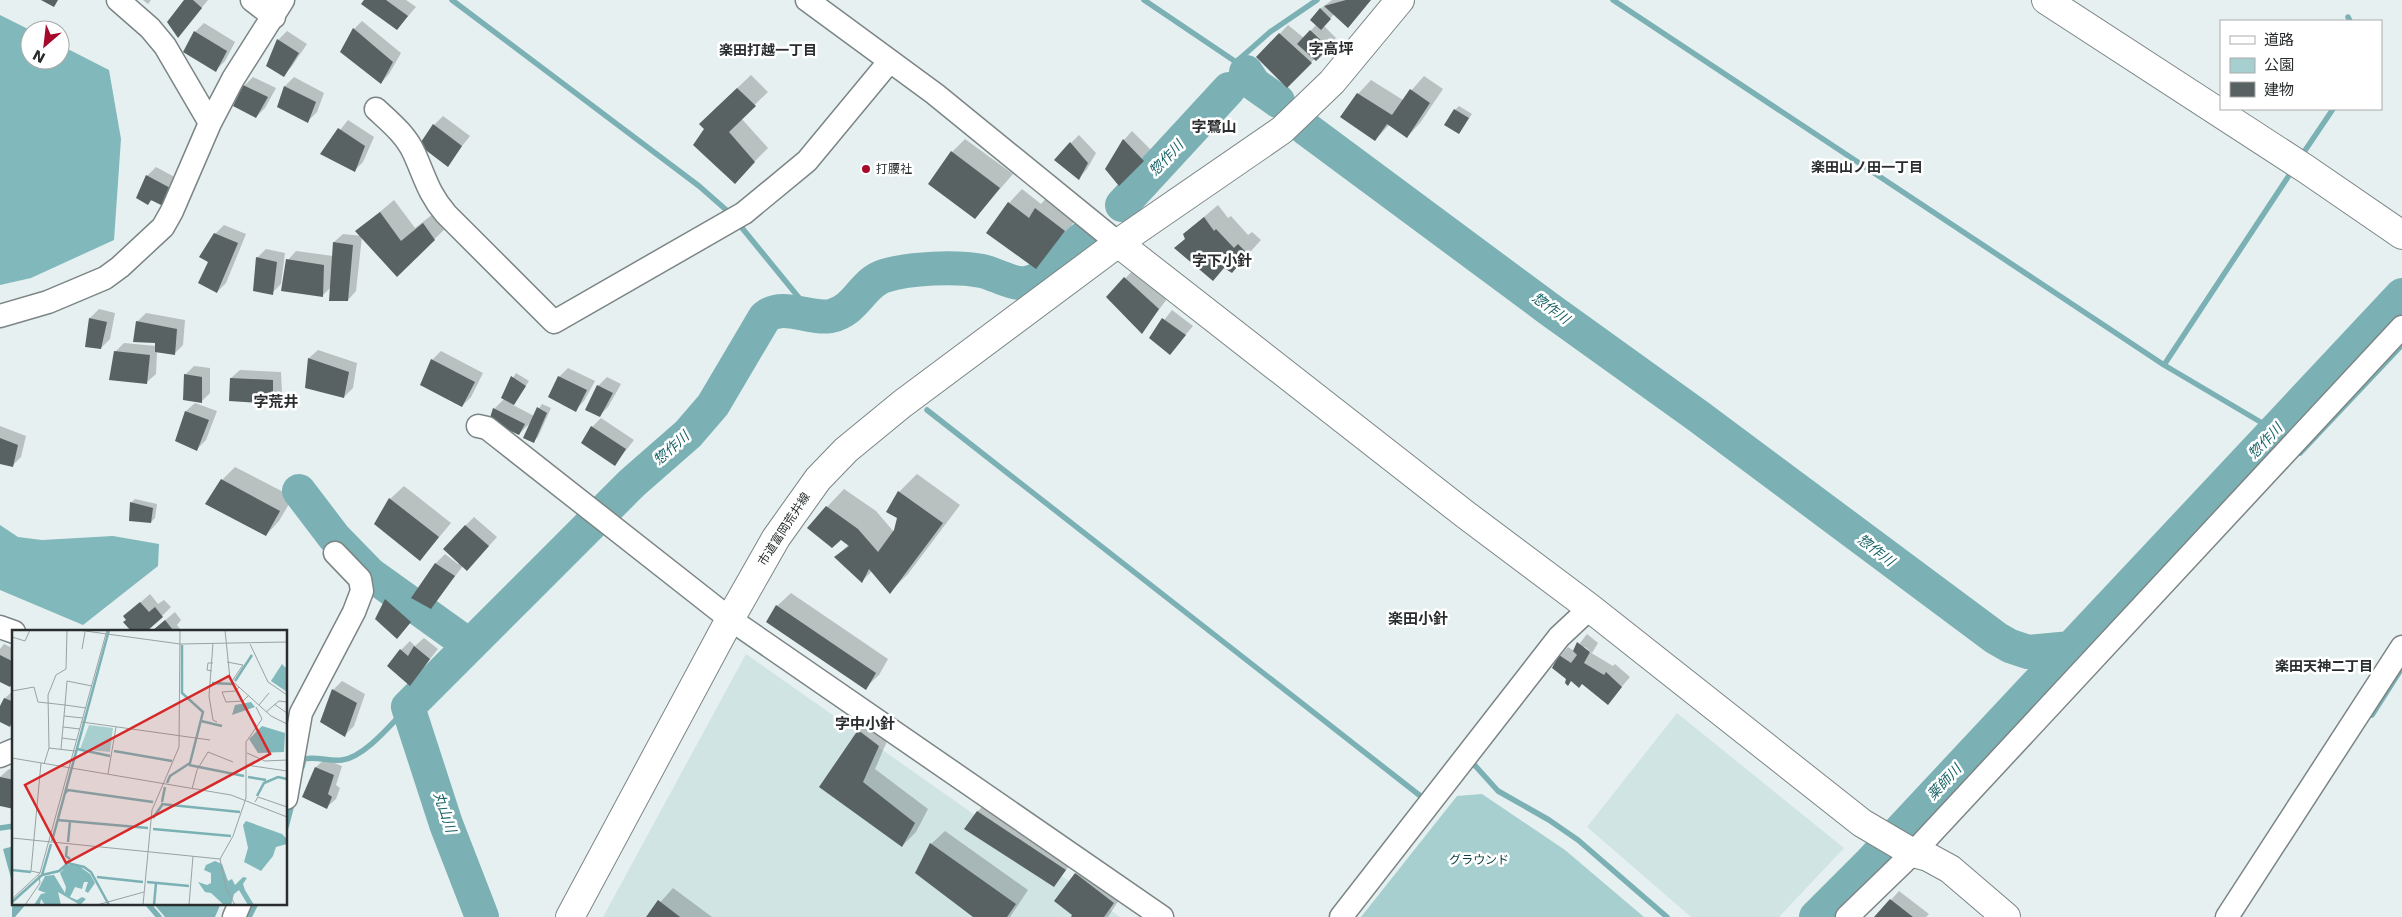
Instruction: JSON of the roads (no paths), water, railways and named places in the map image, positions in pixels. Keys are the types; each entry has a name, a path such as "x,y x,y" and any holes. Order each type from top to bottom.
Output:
{"street":[{"path":"118,0 150,28 165,46 210,123"},
{"path":"0,316 77,291 105,278 120,267 162,227 175,204 210,123 233,78 279,8 252,0"},
{"path":"807,0 889,62 942,99 1118,243 1458,509 1590,608 1862,823 1913,853 1928,857 1950,869 2006,917"},
{"name":"市道富岡荒井線","path":"570,917 730,619 776,538 818,479 846,450 902,404 1118,243 1229,168 1290,123 1338,76 1400,0"},
{"path":"2046,0 2289,158 2402,235"},
{"path":"376,109 400,131 413,151 432,198 441,209 554,322 734,219 807,161 889,62"},
{"path":"1847,917 1913,853 2402,327"},
{"path":"478,426 488,428 730,619 1162,917"},
{"path":"288,787 301,713 354,612 362,591 360,579 335,552"},
{"path":"1341,917 1559,637 1590,608"},
{"path":"0,627 12,631"},
{"path":"2227,917 2402,646"},
{"path":"0,756 12,751"},
{"path":"234,917 240,904"}],"waterway":[{"path":"452,0 699,186 732,215"},
{"path":"1144,0 1236,62 1246,72"},
{"path":"1236,62 1270,32 1317,0"},
{"path":"1613,0 2164,365 2274,430"},
{"name":"惣作川","path":"1246,72 1254,84 1278,101"},
{"name":"惣作川","path":"1122,205 1229,89"},
{"path":"2304,152 2332,110"},
{"name":"惣作川","path":"1305,128 1549,309 1698,416 1996,638 2010,646 2028,652 2071,648 2402,295"},
{"path":"2164,365 2288,177"},
{"path":"738,223 800,299"},
{"name":"惣作川","path":"482,917 446,824 408,707 632,483 688,434 713,405 765,317 780,311 822,317 831,316 847,308 876,279 907,271 971,269 987,272 1015,282 1026,283 1042,277 1057,265 1082,239"},
{"path":"2300,453 2402,345"},
{"path":"927,410 1423,798 1425,796"},
{"name":"惣作川","path":"299,491 334,537 370,574 469,645"},
{"name":"薬師川","path":"1816,917 1869,864 2071,648"},
{"path":"2372,715 2402,668"},
{"name":"丸山川","path":"302,767 304,759 342,760 360,753 378,738 408,707"},
{"path":"1470,760 1498,791 1549,820 1578,840 1667,917"},
{"name":"丸山川","path":"288,819 293,800"},
{"name":"丸山川","path":"0,828 12,826"},
{"name":"丸山川","path":"148,904 159,917"},
{"name":"丸山川","path":"249,917 256,904"}],"place":[{"name":"打腰社","path":"866,169"}],"district":[{"name":"字高坪","path":"1331,49"},
{"name":"楽田打越一丁目","path":"768,50"},
{"name":"字鷺山","path":"1214,127"},
{"name":"楽田山ノ田一丁目","path":"1867,167"},
{"name":"字下小針","path":"1222,261"},
{"name":"字荒井","path":"276,402"},
{"name":"楽田小針","path":"1418,619"},
{"name":"楽田天神二丁目","path":"2324,666"},
{"name":"字中小針","path":"865,724"}],"park label":[{"name":"グラウンド","path":"1479,860"}]}
